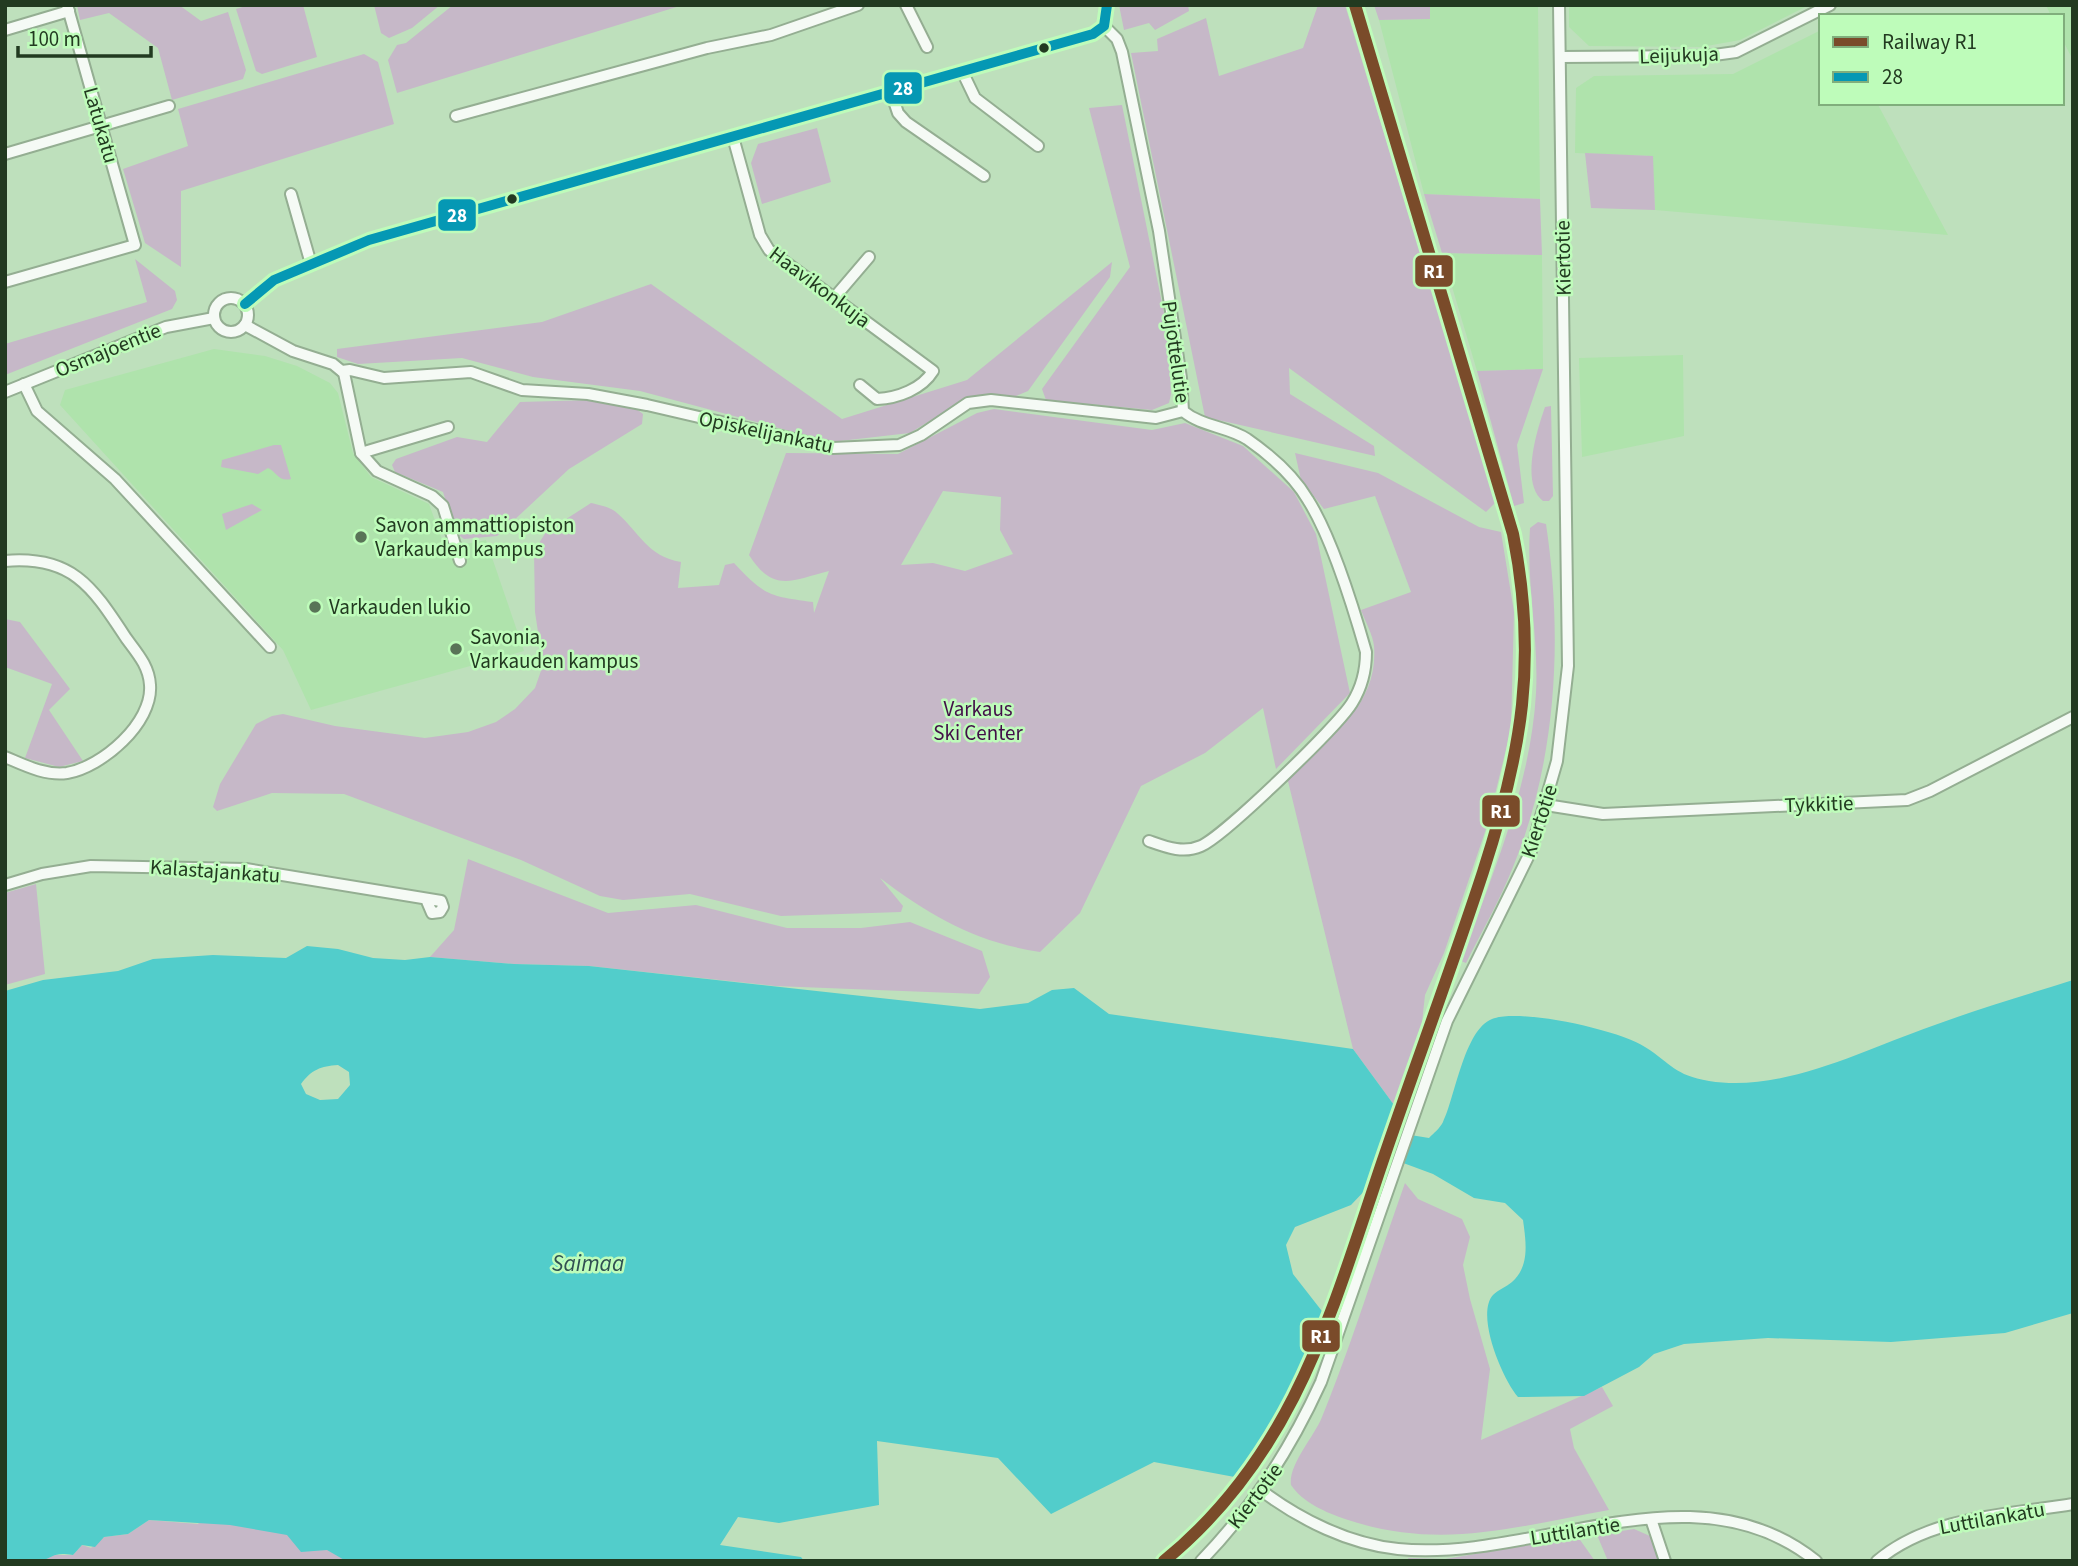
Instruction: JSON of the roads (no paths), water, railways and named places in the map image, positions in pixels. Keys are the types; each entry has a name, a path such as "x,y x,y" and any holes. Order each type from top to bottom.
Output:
{"street":[{"path":"456,116 710,44 771,35 858,5"},
{"path":"906,5 927,47"},
{"path":"245,304 274,280 369,240 1093,34 1104,26 1107,5"},
{"name":"Kiertotie","path":"1201,1561 1262,1491 1303,1422 1321,1382 1447,1021 1512,894 1546,805 1559,750 1568,666 1559,5"},
{"name":"Leijukuja","path":"1560,57 1707,56 1735,52 1830,5"},
{"path":"5,30 68,8"},
{"name":"Latukatu","path":"5,282 135,245 68,8"},
{"name":"Pujottelutie","path":"1104,26 1118,38 1122,52 1158,231 1183,411 1200,422 1245,438 1296,483 1319,520 1366,652 1366,669 1351,704 1253,803 1201,846 1175,850 1149,841"},
{"path":"962,71 975,98 1038,146"},
{"path":"891,92 898,113 906,122 984,176"},
{"path":"5,154 169,106"},
{"name":"Haavikonkuja","path":"733,137 764,244 933,371 920,387 886,399 877,399 860,385"},
{"path":"290,194 311,264"},
{"path":"834,298 869,257"},
{"path":"235,298 245,304 249,315 245,326 236,331 225,331 214,318 216,307 223,299 235,298"},
{"name":"Osmajoentie","path":"5,392 166,327 214,318"},
{"name":"Opiskelijankatu","path":"245,326 274,342 332,364 342,371 350,370 384,378 471,372 522,390 588,394 647,405 833,448 899,445 921,435 968,403 991,400 1156,418 1183,411"},
{"path":"342,371 361,453 377,471 432,496 443,506 460,561"},
{"path":"24,384 42,416 115,480 270,647"},
{"path":"361,453 448,427"},
{"path":"5,561 54,564 66,569 90,587 144,662 149,675 148,701 138,722 109,752 74,771 53,773 5,757"},
{"name":"Tykkitie","path":"1546,805 1604,814 1906,800 1930,791 2073,717"},
{"name":"Kalastajankatu","path":"5,885 42,874 91,866 246,869 426,899"},
{"name":"Luttilantie","path":"1262,1491 1341,1535 1395,1549 1447,1550 1489,1546 1651,1519 1687,1516 1731,1520 1781,1538 1816,1561"},
{"name":"Luttilankatu","path":"1877,1561 1906,1541 1940,1527 2073,1504"},
{"path":"1651,1519 1665,1561"},
{"path":"1394,1561 1395,1549"}],"water":[{"name":"Saimaa","path":"307,946 338,949 373,958 405,960 430,957 514,964 589,966 980,1009 1028,1003 1052,990 1074,988 1109,1014 1353,1049 1394,1105 1389,1123 1392,1132 1429,1138 1443,1122 1474,1036 1492,1019 1524,1016 1593,1028 1632,1040 1688,1076 1737,1083 1765,1081 1822,1067 1949,1020 2073,980 2073,1313 2005,1333 1891,1342 1768,1338 1684,1344 1654,1354 1639,1367 1584,1396 1518,1397 1499,1363 1487,1317 1488,1304 1493,1295 1512,1282 1522,1269 1525,1253 1523,1220 1505,1203 1474,1198 1433,1174 1379,1154 1370,1185 1351,1205 1295,1227 1286,1245 1293,1274 1325,1315 1294,1402 1240,1478 1154,1462 1051,1514 998,1458 877,1441 879,1505 779,1523 738,1517 720,1545 801,1557 804,1561 346,1561 327,1550 301,1552 287,1535 230,1525 149,1520 128,1534 104,1537 95,1547 82,1545 73,1555 58,1555 36,1562 5,1561 5,991 43,980 118,971 153,959 213,955 286,958","holes":["338,1065 349,1072 350,1085 338,1099 320,1100 306,1094 301,1084 313,1072 326,1066"]}],"rail line":[{"name":"R1","path":"1164,1561 1209,1520 1246,1475 1277,1428 1303,1379 1325,1327 1497,828 1508,786 1522,705 1524,623 1513,534 1355,5"}],"place":[{"name":"Savon ammattiopiston Varkauden kampus","path":"361,537"},
{"name":"Varkauden lukio","path":"315,607"},
{"name":"Savonia, Varkauden kampus","path":"456,649"}],"park label":[{"name":"Varkaus Ski Center","path":"978,721"}]}
